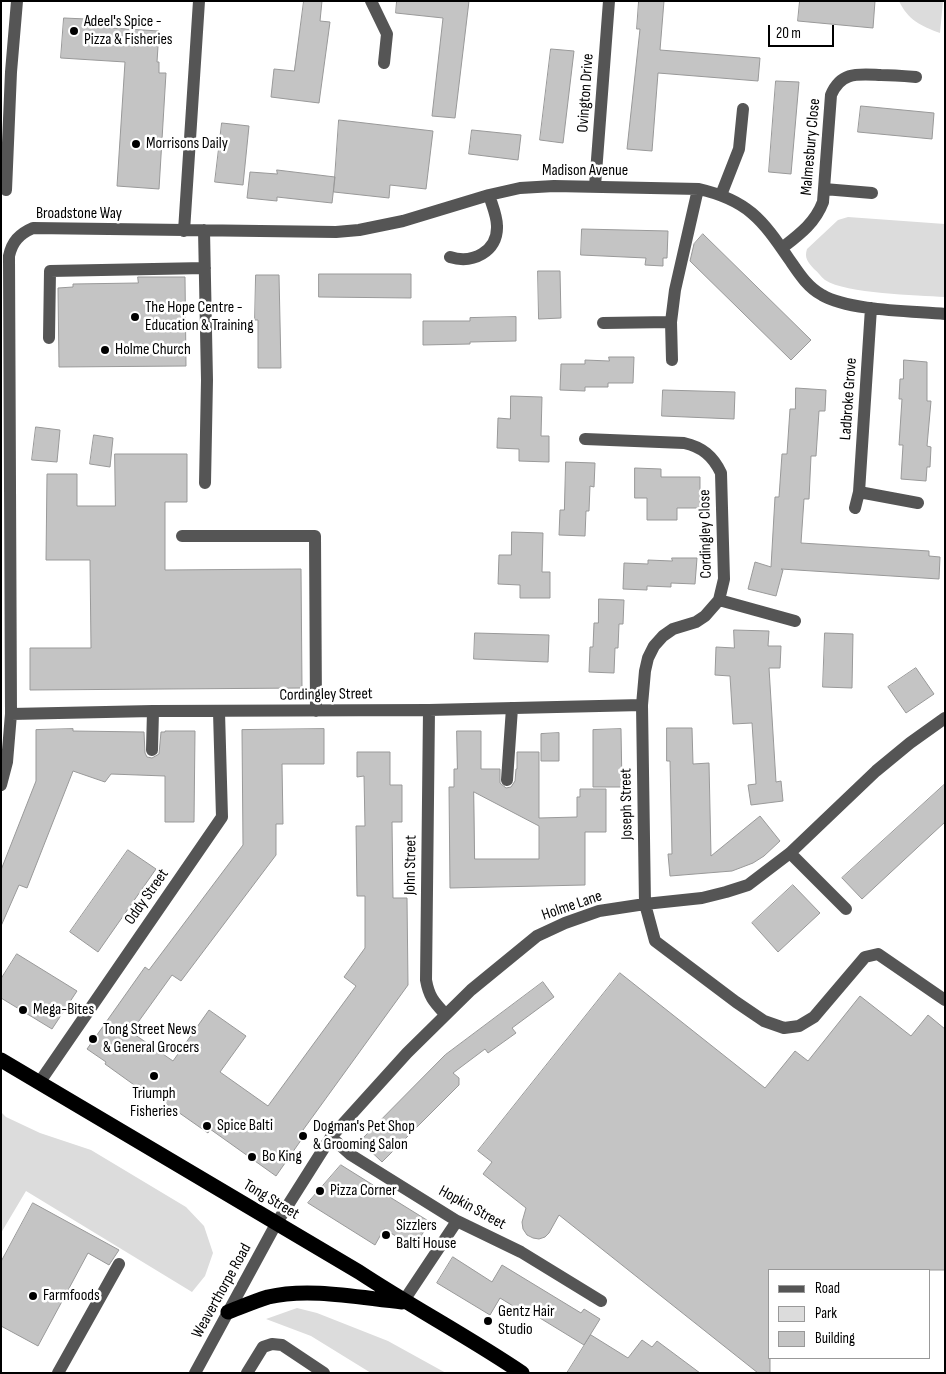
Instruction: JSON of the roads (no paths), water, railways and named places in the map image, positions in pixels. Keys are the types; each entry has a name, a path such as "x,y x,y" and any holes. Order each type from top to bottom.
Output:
{"highway":[{"name":"Tong Street","path":"1,1060 359,1272 403,1302 522,1373"},
{"path":"228,1312 269,1297 295,1294 319,1294 403,1302"}],"street":[{"path":"6,190 11,72 17,1"},
{"path":"184,230 199,1"},
{"path":"371,1 387,34 384,63"},
{"name":"Ovington Drive","path":"595,186 609,1"},
{"name":"Malmesbury Close","path":"782,248 807,229 818,215 823,202 831,95 839,82 851,75 859,74 916,77"},
{"path":"721,195 739,149 743,109"},
{"name":"Madison Avenue","path":"184,230 336,232 359,230 403,221 489,195 537,186 698,189 721,195 746,208 760,219 807,284 821,295 837,302 871,308 945,314"},
{"path":"672,360 671,322 676,282 698,189"},
{"path":"824,189 872,193"},
{"path":"450,257 466,260 475,258 482,255 493,242 497,226 489,195"},
{"name":"Broadstone Way","path":"1,785 10,714 9,256 11,248 19,236 33,228 184,230"},
{"path":"204,230 207,380 206,483"},
{"path":"49,338 50,271 205,268"},
{"name":"Ladbroke Grove","path":"855,508 858,492 871,308"},
{"path":"603,323 671,322"},
{"name":"Cordingley Close","path":"585,439 684,443 702,449 717,464 721,473 723,590 719,600 705,616 696,622 674,629 662,636 654,646 648,658 645,671 642,704"},
{"path":"858,492 918,503"},
{"path":"182,536 315,536 316,711"},
{"path":"719,600 795,621"},
{"name":"Cordingley Street","path":"10,714 153,711 430,710 642,704"},
{"name":"Joseph Street","path":"642,704 645,904 655,940 736,1002 764,1021 784,1028 799,1026 814,1017 865,957 878,954 945,1000"},
{"path":"507,780 512,708"},
{"name":"John Street","path":"430,710 426,980 428,992 433,1001 445,1014"},
{"path":"152,750 153,711"},
{"name":"Oddy Street","path":"39,1083 222,817 220,712"},
{"name":"Holme Lane","path":"276,1224 331,1137 373,1089 445,1014 537,936 565,923 598,912 645,904 702,898 748,885 790,853 876,771 910,743 943,722"},
{"path":"790,853 846,909"},
{"name":"Hopkin Street","path":"331,1137 351,1155 458,1220 521,1252 601,1302"},
{"path":"403,1302 458,1220"},
{"name":"Weaverthorpe Road","path":"195,1373 276,1224"},
{"path":"58,1373 119,1264"},
{"path":"247,1373 260,1350 267,1345 277,1344 282,1345 324,1373"}],"place":[{"name":"Adeel's Spice - Pizza & Fisheries","path":"74,31"},
{"name":"Morrisons Daily","path":"136,144"},
{"name":"The Hope Centre - Education & Training","path":"135,317"},
{"name":"Holme Church","path":"105,350"},
{"name":"Mega-Bites","path":"23,1010"},
{"name":"Tong Street News & General Grocers","path":"93,1039"},
{"name":"Triumph Fisheries","path":"154,1076"},
{"name":"Spice Balti","path":"207,1126"},
{"name":"Dogman's Pet Shop & Grooming Salon","path":"303,1136"},
{"name":"Bo King","path":"252,1157"},
{"name":"Pizza Corner","path":"320,1191"},
{"name":"Sizzlers Balti House","path":"386,1235"},
{"name":"Farmfoods","path":"33,1296"},
{"name":"Gentz Hair Studio","path":"488,1321"}]}
